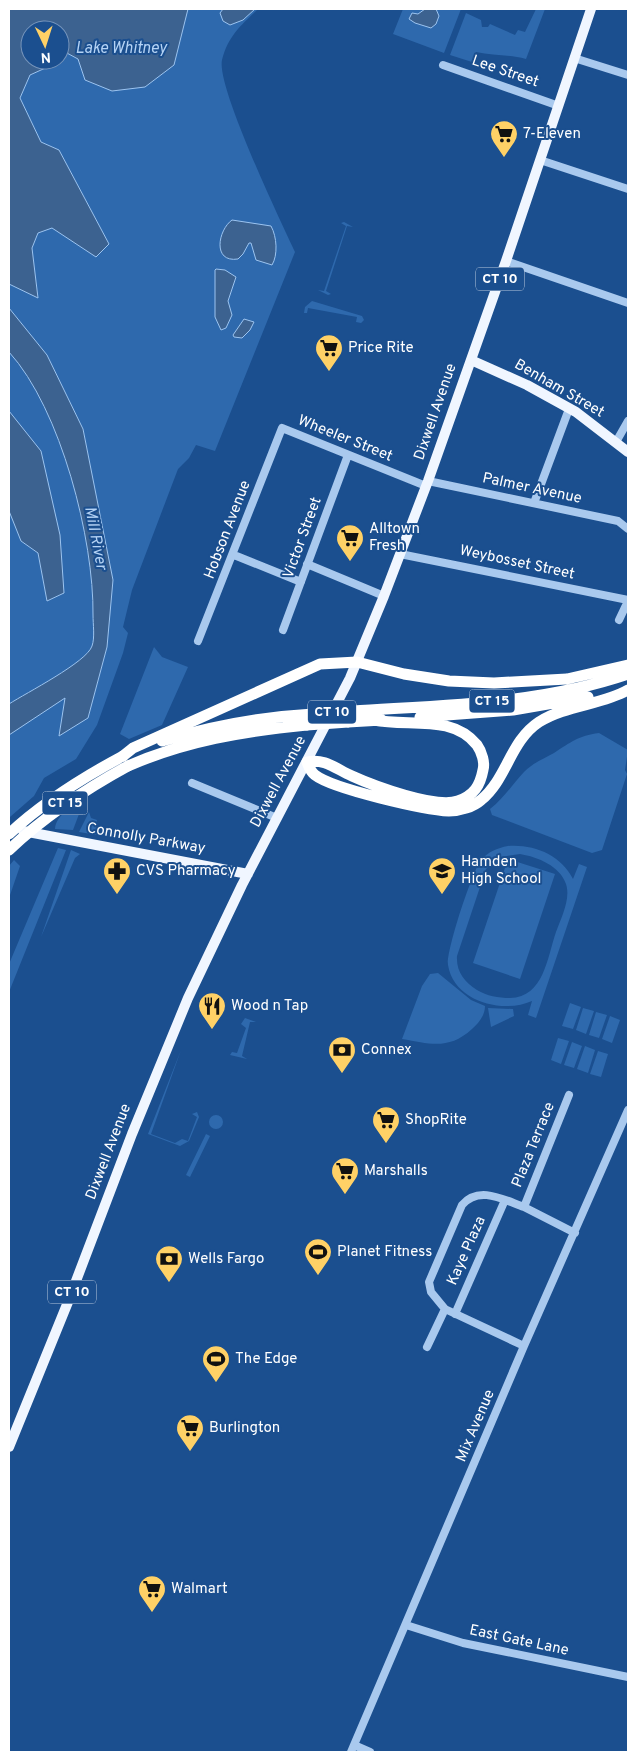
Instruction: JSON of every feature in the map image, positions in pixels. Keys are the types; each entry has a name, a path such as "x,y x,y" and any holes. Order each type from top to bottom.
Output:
{"highway":[{"path":"126,761 133,748 307,668 320,664 357,662 404,674 449,681 494,683 567,679 628,665"},
{"name":"CT 15","path":"9,834 48,801 86,775 126,761 202,729 239,721 313,714 522,699 566,692 628,674"},
{"path":"374,720 390,723 433,723 454,728 471,737 481,750 484,766 480,784 470,796 456,802 436,802 378,786 351,776 322,760 307,762 316,776 358,791 430,809 451,811 467,808 481,800 492,788 517,744 539,722 556,714 628,689"},
{"name":"CT 15","path":"9,850 56,810 126,761 159,754 220,736 307,725 513,710 566,702 628,689"}],"main road":[{"name":"Dixwell Avenue","path":"9,1447 68,1302 167,1047 216,938 357,662 384,596 427,484 506,261 591,9"},
{"name":"Benham Street","path":"471,360 521,382 569,408 595,424 628,452"},
{"name":"Connolly Parkway","path":"9,828 46,837 209,864 248,874"}],"street":[{"path":"574,58 628,76"},
{"name":"Lee Street","path":"443,65 559,106"},
{"path":"540,160 628,189"},
{"path":"506,261 628,303"},
{"path":"534,503 569,408"},
{"path":"616,442 628,421"},
{"name":"Wheeler Street","path":"282,428 427,484"},
{"name":"Hobson Avenue","path":"198,641 234,555 282,428"},
{"name":"Victor Street","path":"283,630 348,455"},
{"name":"Palmer Avenue","path":"427,484 534,503 618,521 628,529"},
{"name":"Weybosset Street","path":"400,554 628,600"},
{"path":"234,555 301,582"},
{"path":"307,564 384,596"},
{"path":"619,620 628,600"},
{"path":"192,783 277,818"},
{"name":"Plaza Terrace","path":"569,1095 524,1208 575,1233"},
{"name":"Mix Avenue","path":"353,1749 524,1346 628,1110"},
{"name":"Kaye Plaza","path":"445,1309 431,1292 429,1282 462,1205 468,1198 480,1194 504,1200 524,1208"},
{"name":"Kaye Plaza","path":"455,1314 504,1200"},
{"path":"427,1347 445,1309 524,1346"},
{"name":"East Gate Lane","path":"406,1625 463,1643 628,1677"},
{"path":"353,1749 370,1752"}],"shaded area":[{"path":"188,9 258,9 241,26 228,44 222,60 223,74 229,97 251,154 295,252 215,451 196,445 189,458 178,469 132,590 123,627 128,633 123,653 97,725 76,759 44,778 34,796 10,817 9,735 65,697 88,718 107,647 97,501 83,429 47,355 9,308 9,284 38,297 32,248 38,233 52,227 67,236 109,244 59,150 41,142 20,98 30,75 41,70 70,70 70,55 78,59 174,65"},
{"path":"403,9 461,9 444,53 393,34"},
{"path":"536,9 545,9 526,59 476,52 472,62 450,55 466,13 481,20 482,27 488,27 490,24 515,35 518,30 525,32"},
{"path":"344,222 353,227 347,226 326,291 331,294 328,295 318,290 324,291 346,226 341,223"},
{"path":"312,301 362,316 364,320 361,323 356,322 357,317 308,308 307,313 304,313 305,307"},
{"path":"9,352 28,377 44,407 59,440 71,477 88,550 92,585 94,635 92,646 88,653 55,677 9,704 9,506 21,541 38,553 47,601 64,593 41,451 9,411"},
{"path":"154,647 162,657 188,667 162,725 129,739 120,734"},
{"path":"599,733 628,750 625,770 627,774 602,850 592,853 492,815 490,809 531,766 575,740"},
{"path":"85,798 73,830 55,829 62,815"},
{"path":"89,812 91,818 97,820 96,825 103,836 79,832"},
{"path":"504,847 527,847 546,853 561,863 573,879 579,864 587,867 536,1018 528,1015 532,1001 520,1005 494,1005 481,1002 470,996 452,978 448,965 448,957 455,929 477,867 487,855","holes":["527,855 548,863 559,872 566,884 566,902 546,964 537,984 521,996 501,998 485,994 468,983 459,971 457,956 486,869 499,857"]},
{"path":"58,848 66,850 9,992 9,964"},
{"path":"71,850 80,854 75,858 41,937"},
{"path":"508,859 555,874 520,979 473,963"},
{"path":"14,860 20,866 9,898 9,866"},
{"path":"438,973 471,1000 485,1006 481,1019 464,1036 447,1043 431,1044 402,1039 422,986 430,974"},
{"path":"570,1003 581,1007 573,1029 562,1026"},
{"path":"488,1008 513,1009 514,1016 491,1027"},
{"path":"583,1008 594,1011 586,1034 576,1030"},
{"path":"596,1012 607,1015 599,1038 589,1035"},
{"path":"610,1016 620,1020 612,1043 602,1039"},
{"path":"245,1018 256,1022 250,1022 242,1056 247,1059 230,1055 232,1052 237,1053 246,1028 241,1024"},
{"path":"558,1038 569,1041 561,1064 551,1060"},
{"path":"572,1042 582,1046 574,1068 564,1065"},
{"path":"585,1046 595,1050 588,1073 577,1069"},
{"path":"181,1050 151,1134 175,1143 182,1139 188,1141 197,1117 192,1114 197,1112 199,1117 189,1141 180,1146 148,1134"},
{"path":"598,1051 608,1054 601,1077 590,1074"},
{"path":"216,1115 221,1117 223,1122 221,1127 216,1129 211,1127 209,1122 211,1117"},
{"path":"206,1134 210,1136 190,1177 186,1175"}],"water":[{"name":"Lake Whitney","path":"9,9 188,9 174,65 145,87 112,91 85,80 78,59 70,55 70,20 20,20 20,70 41,70 30,75 20,98 41,142 59,150 109,244 96,257 52,228 38,233 32,248 38,298 9,284"},
{"path":"223,9 255,9 243,20 230,25 223,21 220,13"},
{"path":"425,9 436,9 439,16 436,24 431,28 409,19 412,13 418,14"},
{"path":"232,220 271,226 275,235 276,246 272,265 256,260 251,243 249,243 238,259 230,259 224,256 220,245 221,238 223,231"},
{"path":"216,269 225,270 236,277 228,301 232,315 226,328 221,330 215,317"},
{"name":"Mill River","path":"9,308 47,355 83,429 113,580 107,647 88,718 59,736 65,698 9,735 9,704 68,668 88,653 92,646 94,631 88,550 81,514 59,440 28,377 9,352"},
{"path":"244,319 254,322 250,330 242,338 234,337 233,335"},
{"path":"9,411 41,451 60,535 64,593 47,601 38,553 21,541 9,511"}],"place":[{"name":"7-Eleven","path":"504,158"},
{"name":"Price Rite","path":"329,372"},
{"name":"Alltown Fresh","path":"350,562"},
{"name":"CVS Pharmacy","path":"117,895"},
{"name":"Hamden High School","path":"442,895"},
{"name":"Wood n Tap","path":"212,1030"},
{"name":"Connex","path":"342,1074"},
{"name":"ShopRite","path":"386,1144"},
{"name":"Marshalls","path":"345,1195"},
{"name":"Planet Fitness","path":"318,1276"},
{"name":"Wells Fargo","path":"169,1283"},
{"name":"The Edge","path":"216,1383"},
{"name":"Burlington","path":"190,1452"},
{"name":"Walmart","path":"152,1613"}]}
